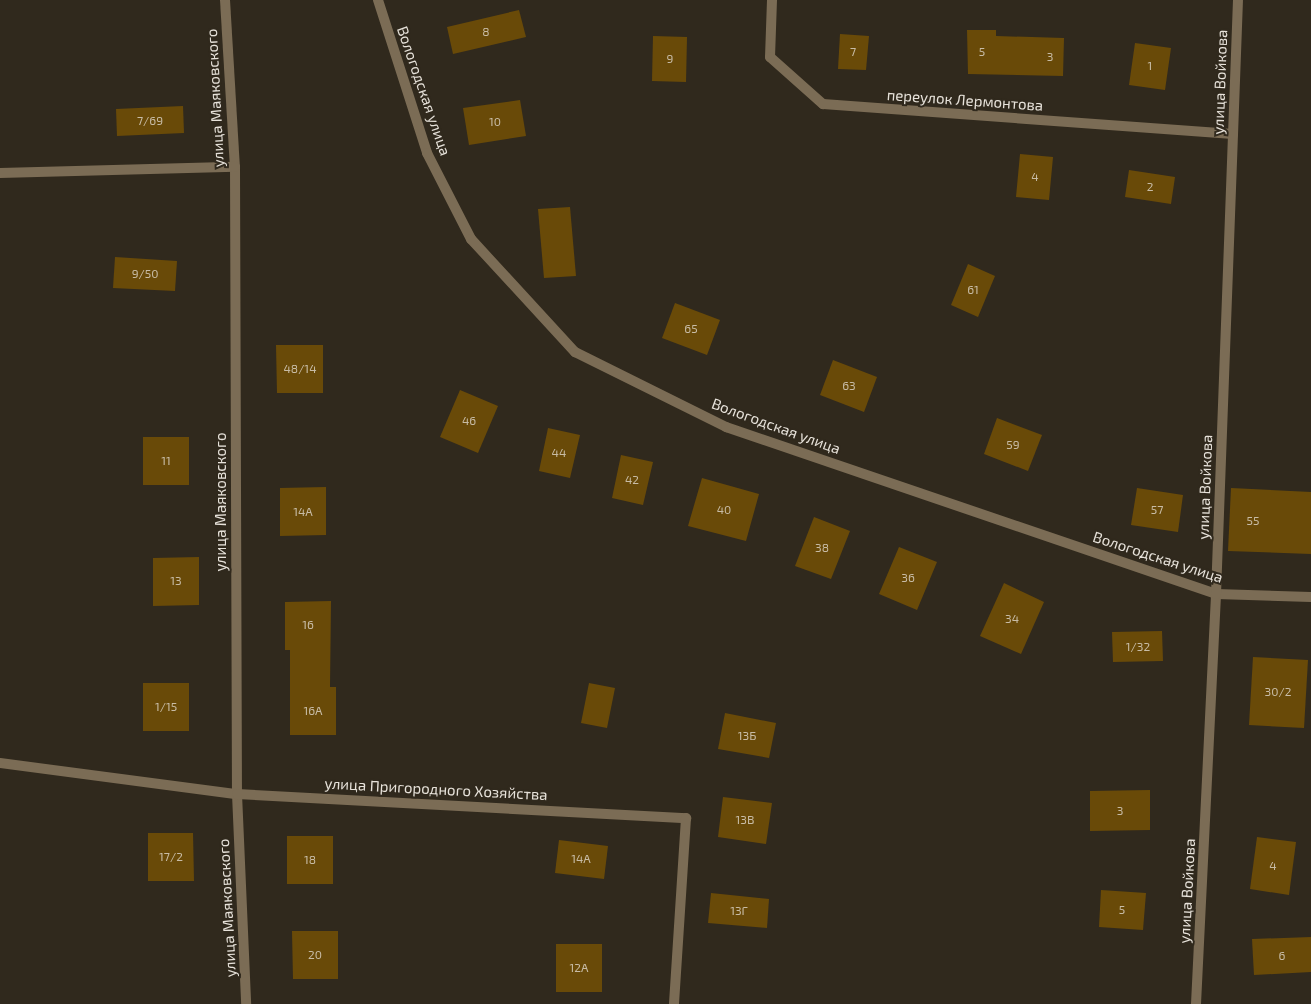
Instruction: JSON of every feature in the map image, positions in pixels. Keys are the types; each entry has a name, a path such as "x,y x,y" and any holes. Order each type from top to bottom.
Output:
{"street":[{"name":"улица Маяковского","path":"225,0 235,167 237,794 246,1004"},
{"name":"Вологодская улица","path":"378,0 427,152 471,239 575,352 726,427 1216,594 1311,597"},
{"name":"переулок Лермонтова","path":"772,0 770,57 823,104 1233,134"},
{"name":"улица Войкова","path":"1196,1004 1216,594 1238,0"},
{"path":"0,172 235,167"},
{"name":"улица Пригородного Хозяйства","path":"0,763 237,794 686,818 674,1004"}],"building":[{"path":"519,10 526,37 453,54 447,27"},
{"path":"967,30 996,30 996,36 1064,38 1063,76 968,74"},
{"path":"840,34 869,36 866,70 838,69"},
{"path":"653,36 687,37 686,82 652,81"},
{"path":"1135,43 1171,48 1165,90 1129,85"},
{"path":"520,100 526,136 469,145 463,108"},
{"path":"183,106 184,133 117,136 116,109"},
{"path":"1020,154 1053,157 1049,200 1016,197"},
{"path":"1129,170 1175,177 1171,204 1125,197"},
{"path":"570,207 576,276 544,278 538,209"},
{"path":"115,257 177,261 175,291 113,288"},
{"path":"968,264 995,276 978,317 951,305"},
{"path":"675,303 720,320 707,355 662,338"},
{"path":"276,345 323,345 323,393 277,393"},
{"path":"833,360 877,377 864,412 820,395"},
{"path":"460,390 498,406 478,453 440,437"},
{"path":"997,418 1042,435 1028,471 984,454"},
{"path":"548,428 580,435 570,478 539,471"},
{"path":"143,437 189,437 189,485 143,485"},
{"path":"621,455 653,462 643,505 612,498"},
{"path":"702,478 759,494 746,541 688,526"},
{"path":"326,487 326,535 280,536 280,488"},
{"path":"1137,488 1183,495 1178,532 1131,525"},
{"path":"1231,488 1311,492 1311,554 1228,551"},
{"path":"814,517 850,531 831,579 795,566"},
{"path":"899,547 937,562 917,610 879,594"},
{"path":"199,557 199,605 153,606 153,558"},
{"path":"1004,583 1044,602 1021,654 980,636"},
{"path":"331,601 330,687 336,687 336,735 290,735 290,650 285,650 285,602"},
{"path":"1162,631 1163,661 1113,662 1112,632"},
{"path":"1253,657 1308,660 1304,728 1249,725"},
{"path":"143,683 189,683 189,731 143,731"},
{"path":"589,683 615,688 607,728 581,723"},
{"path":"725,713 776,723 769,758 718,749"},
{"path":"1150,790 1150,830 1090,831 1090,791"},
{"path":"723,797 772,803 766,844 718,837"},
{"path":"148,833 193,833 194,881 148,881"},
{"path":"287,836 333,836 333,884 287,884"},
{"path":"1257,837 1296,842 1289,895 1250,889"},
{"path":"559,840 608,846 604,879 555,873"},
{"path":"1101,890 1146,893 1143,930 1099,927"},
{"path":"711,893 769,899 767,928 708,923"},
{"path":"292,931 338,931 338,979 293,979"},
{"path":"1311,937 1311,972 1254,975 1252,939"},
{"path":"556,944 602,944 602,992 556,992"}]}
